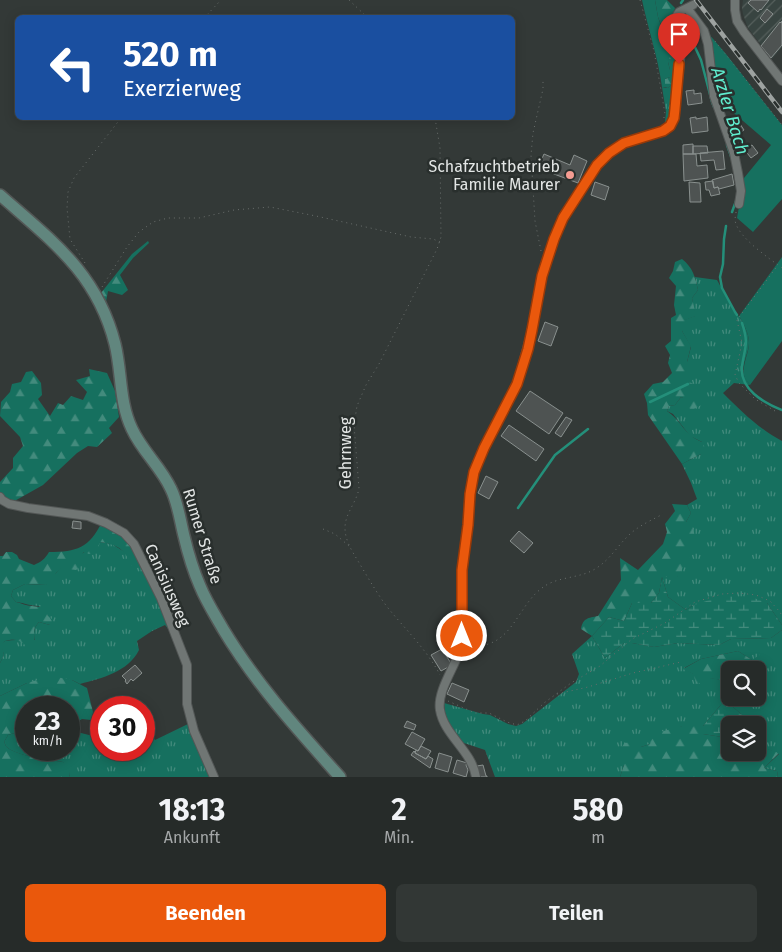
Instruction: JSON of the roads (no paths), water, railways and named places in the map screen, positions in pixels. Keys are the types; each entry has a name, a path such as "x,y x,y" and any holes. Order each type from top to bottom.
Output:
{"main road":[{"name":"Rumer Straße","path":"0,195 68,256 97,291 112,331 123,401 132,430 172,490 178,508 188,555 206,599 230,641 264,689 297,730 340,777"}],"street":[{"path":"736,0 737,21 782,81"},
{"path":"476,777 470,762 443,720 440,708 440,698 458,654 462,636 462,570 474,472 484,448 517,384 528,349 542,276 554,239 566,212 597,165 609,153 624,143 663,131 670,126 674,118 681,51 677,15 690,6 704,31 708,44 714,96 734,154 738,173 741,191 739,204"},
{"name":"Canisiusweg","path":"0,497 9,504 88,516 124,533 134,544 161,598 187,665 187,704 194,731 214,777"}],"waterway":[{"name":"Arzler Bach","path":"684,19 686,28 701,60 714,107"},
{"name":"Arzler Bach","path":"727,145 732,159"},
{"name":"Arzler Bach","path":"732,212 736,201"},
{"name":"Arzler Bach","path":"726,226 720,277 722,288 737,315"},
{"name":"Arzler Bach","path":"742,323 746,341 742,366 744,382 754,394 782,410"},
{"path":"650,402 688,384"},
{"path":"518,508 555,455 588,429"}],"tunnel":[{"path":"693,5 701,0"}],"railway":[{"path":"696,0 782,112"}],"place":[{"name":"Schafzuchtbetrieb Familie Maurer","path":"570,175"}]}
